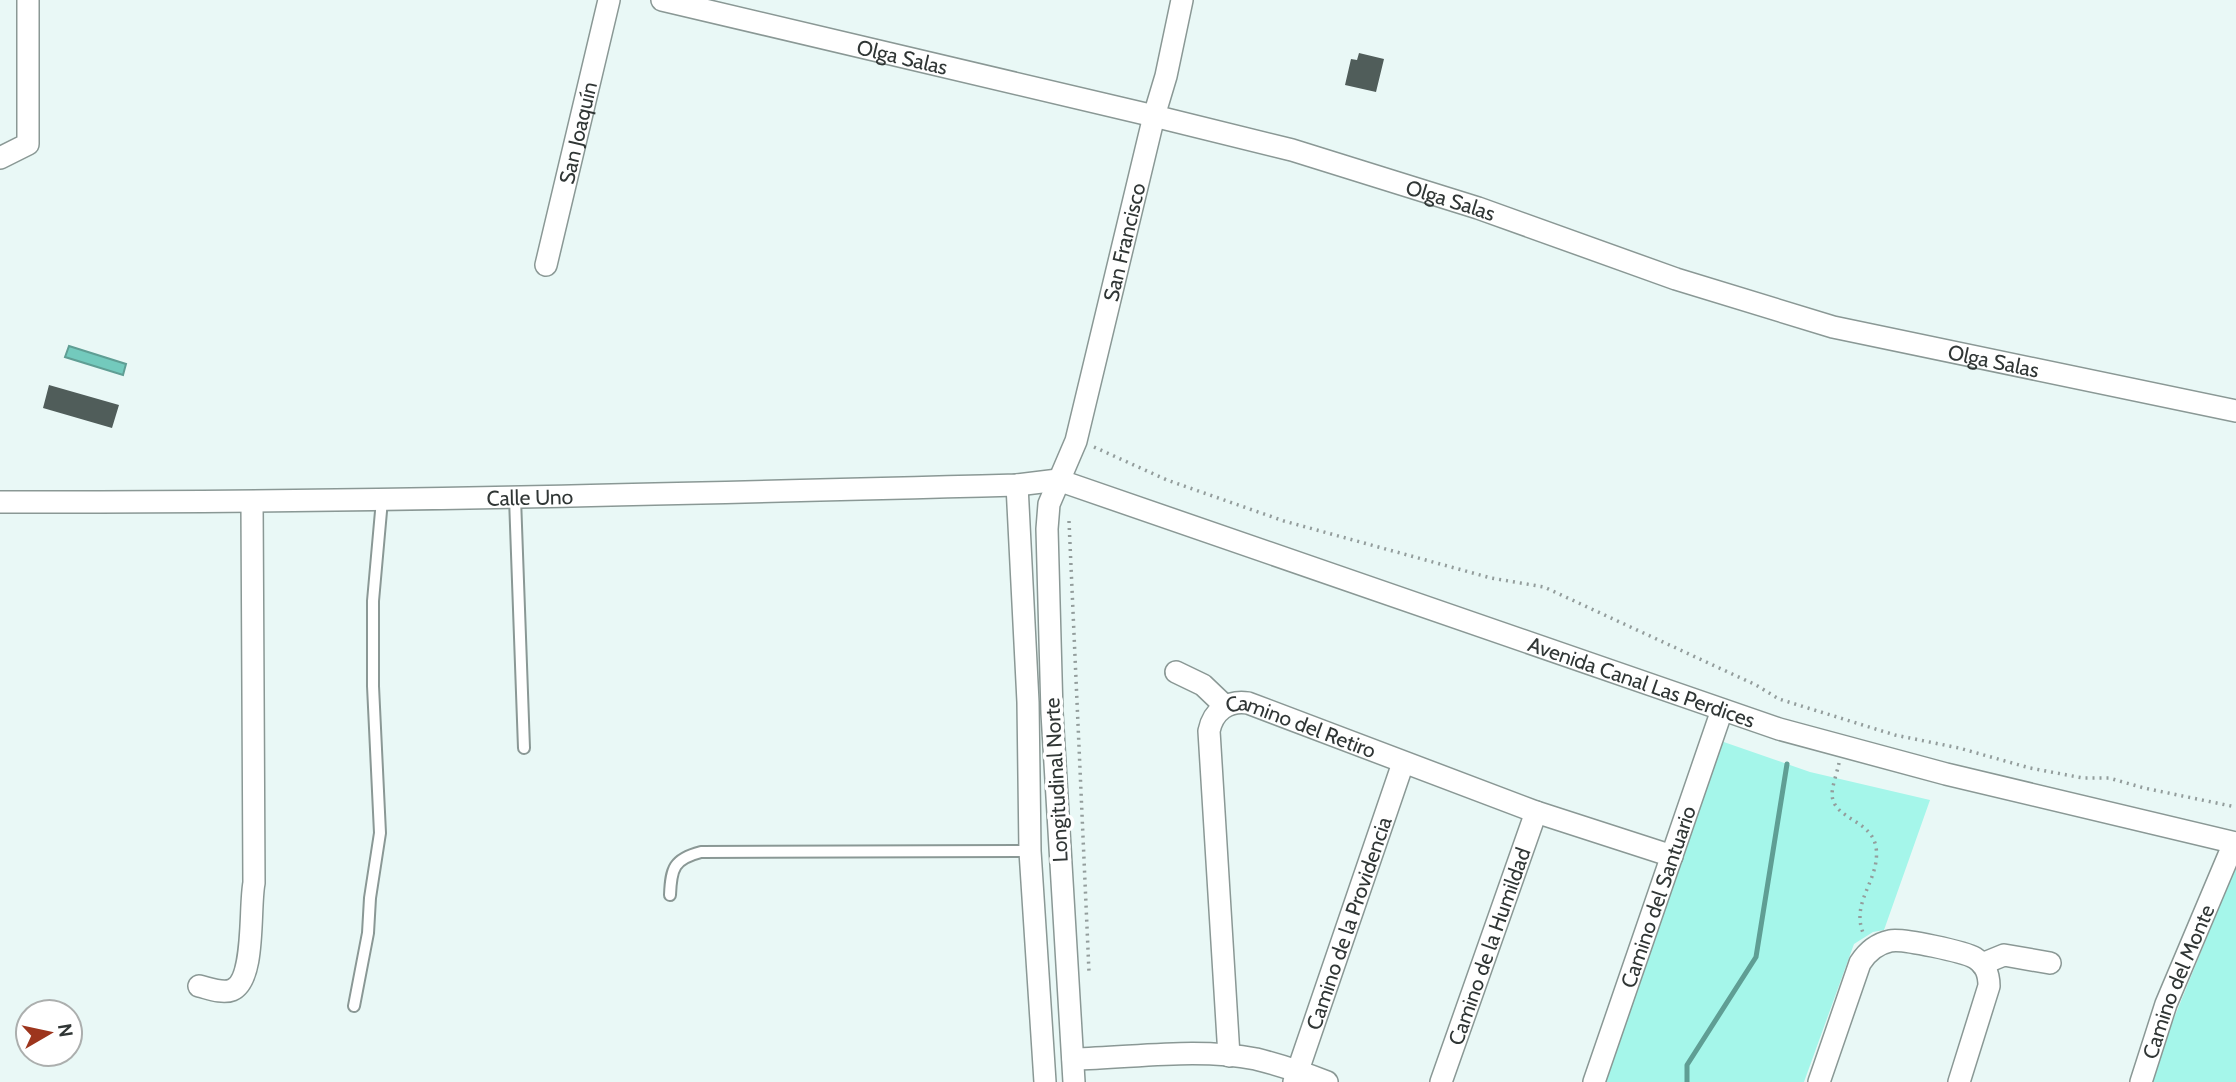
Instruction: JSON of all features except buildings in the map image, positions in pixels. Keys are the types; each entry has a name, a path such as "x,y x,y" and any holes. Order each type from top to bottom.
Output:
{"street":[{"path":"0,158 28,144 28,0"},
{"name":"San Joaquín","path":"546,265 609,0"},
{"name":"Olga Salas","path":"663,0 1154,116 1366,172 1478,208 1676,279 1833,327 2236,411"},
{"name":"San Francisco","path":"1058,480 1076,441 1166,76 1182,0"},
{"name":"Calle Uno","path":"0,502 515,498 1017,485 1058,480"},
{"name":"Avenida Canal Las Perdices","path":"1058,480 1721,710 1843,748 2235,843"},
{"name":"Longitudinal Norte","path":"1058,480 1049,504 1047,529 1052,713 1074,1082"},
{"name":"Longitudinal Norte","path":"1017,485 1028,702 1030,851 1045,1082"},
{"path":"199,986 217,991 232,990 242,981 248,961 254,883 252,502"},
{"path":"1176,672 1203,685 1225,706"},
{"name":"Camino del Retiro","path":"1229,1056 1209,731 1214,716 1225,706 1248,703 1536,812 1672,856"},
{"name":"Camino del Santuario","path":"1594,1082 1721,710"},
{"name":"Camino de la Providencia","path":"1296,1076 1403,763"},
{"name":"Camino de la Humildad","path":"1441,1082 1536,812"},
{"name":"Camino del Monte","path":"2141,1082 2166,1004 2235,843"},
{"path":"1819,1082 1860,963 1873,948 1890,941 1904,940 1973,957 1988,971 1989,986 1959,1082"},
{"path":"1982,964 2004,955 2050,963"},
{"path":"1073,1059 1194,1054 1229,1056 1255,1059 1296,1076 1327,1082"}],"lane":[{"path":"515,498 524,748"},
{"path":"354,1006 368,933 370,898 380,834 373,686 373,601 382,500"},
{"path":"670,895 671,877 676,863 687,855 701,852 1030,851"}],"path":[{"path":"1076,441 1096,447 1167,480 1284,521 1490,578 1544,587 1756,685 1779,699 1854,723 2030,768 2083,778 2109,778 2236,807"},
{"path":"1068,515 1089,975"},
{"path":"1843,748 1832,795 1843,813 1872,834 1876,851 1874,873 1864,892 1859,911 1862,931 1873,948"}],"shaded area":[{"path":"69,346 126,364 123,375 65,357"},
{"path":"1718,740 1810,772 1930,800 1884,930 1873,932 1854,944 1804,1082 1606,1082"},
{"path":"2236,866 2236,1082 2153,1082 2172,1023"}],"waterway":[{"path":"1687,1082 1687,1065 1756,957 1787,764"}]}
